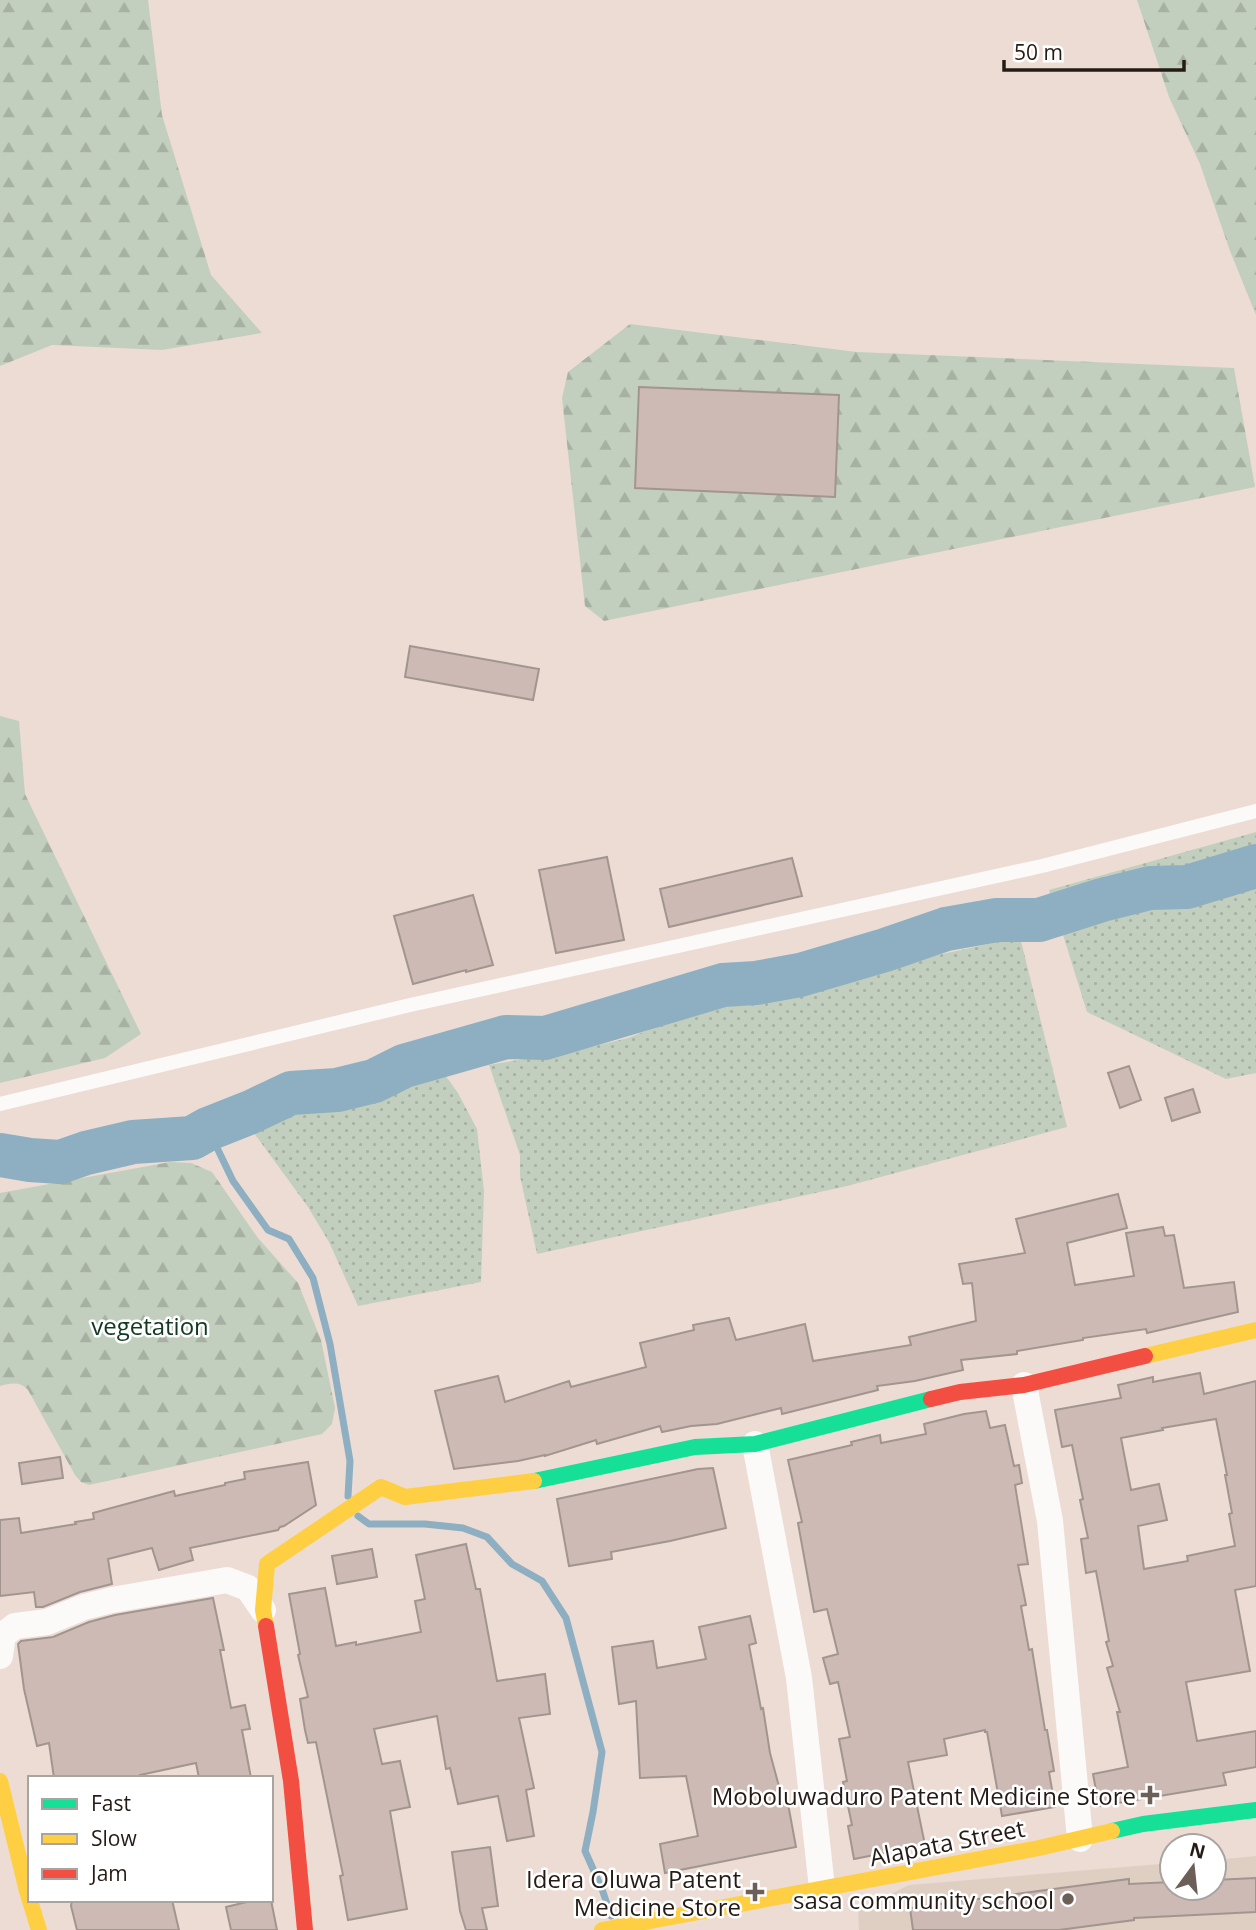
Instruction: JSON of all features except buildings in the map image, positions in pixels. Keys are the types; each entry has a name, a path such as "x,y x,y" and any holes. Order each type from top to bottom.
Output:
{"street":[{"path":"305,1930 291,1781 263,1610 267,1564 381,1487 405,1497 535,1481 695,1447 755,1444 960,1392 1024,1385 1256,1330"},
{"path":"1024,1385 1049,1521 1080,1839"},
{"path":"755,1444 799,1678 822,1888"},
{"path":"0,1656 3,1636 15,1626 47,1622 84,1607 112,1600 227,1580 248,1588 263,1610"},
{"path":"0,1781 28,1894"},
{"name":"Alapata Street","path":"602,1930 1080,1839 1143,1824 1256,1810"},
{"path":"30,1902 39,1930"}],"lane":[{"path":"0,1104 410,1005 1042,866 1256,811"}],"shaded area":[{"name":"sasa community school","path":"1256,1856 1256,1930 859,1930 858,1910 909,1885 1158,1864 1158,1902 1228,1902 1228,1859"}],"green space":[{"path":"0,0 148,0 162,115 211,275 262,333 162,350 52,345 0,366"},
{"path":"1137,0 1256,0 1256,315 1230,251 1200,164 1169,97"},
{"path":"630,324 857,352 1234,368 1255,487 604,621 585,606 562,398 568,372"},
{"path":"0,716 19,721 25,794 141,1034 105,1058 0,1083"},
{"path":"1256,832 1256,1073 1226,1079 1087,1012 1049,890"},
{"path":"1020,937 1067,1127 847,1186 537,1254 520,1176 520,1155 489,1065 628,1038 717,1003"},
{"path":"440,1068 458,1093 477,1129 484,1191 481,1282 358,1306 329,1242 308,1207 251,1129 309,1093"},
{"name":"vegetation","path":"170,1162 191,1163 212,1172 258,1238 298,1283 321,1340 335,1408 332,1424 322,1434 89,1485 81,1482 75,1475 28,1390 15,1384 0,1386 0,1193"}],"waterway":[{"path":"0,1155 60,1162 133,1142 192,1138 291,1093 337,1090 374,1081 404,1066 506,1037 545,1038 723,985 756,983 800,975 946,929 997,920 1039,920 1150,888 1187,887 1256,866"},
{"path":"208,1129 233,1181 268,1230 289,1239 313,1278 330,1344 350,1461 348,1496"},
{"path":"358,1516 369,1524 425,1524 463,1528 487,1537 512,1564 542,1581 566,1618 602,1752 585,1851 611,1916"}],"traffic: fast":[{"path":"534,1481 695,1447 755,1444 931,1399"},
{"path":"1112,1831 1143,1824 1256,1810"}],"traffic: slow":[{"path":"1145,1356 1256,1330"},
{"path":"266,1626 263,1610 267,1564 381,1487 405,1497 534,1481"},
{"path":"0,1781 28,1894"},
{"path":"602,1930 1039,1848 1112,1831"},
{"path":"30,1902 39,1930"}],"traffic: jam":[{"path":"931,1399 960,1392 1024,1385 1145,1356"},
{"path":"266,1626 291,1781 305,1930"}],"place":[{"name":"Moboluwaduro Patent Medicine Store","path":"1150,1795"},
{"name":"Idera Oluwa Patent Medicine Store","path":"755,1892"},
{"name":"sasa community school","path":"1068,1899"}]}
